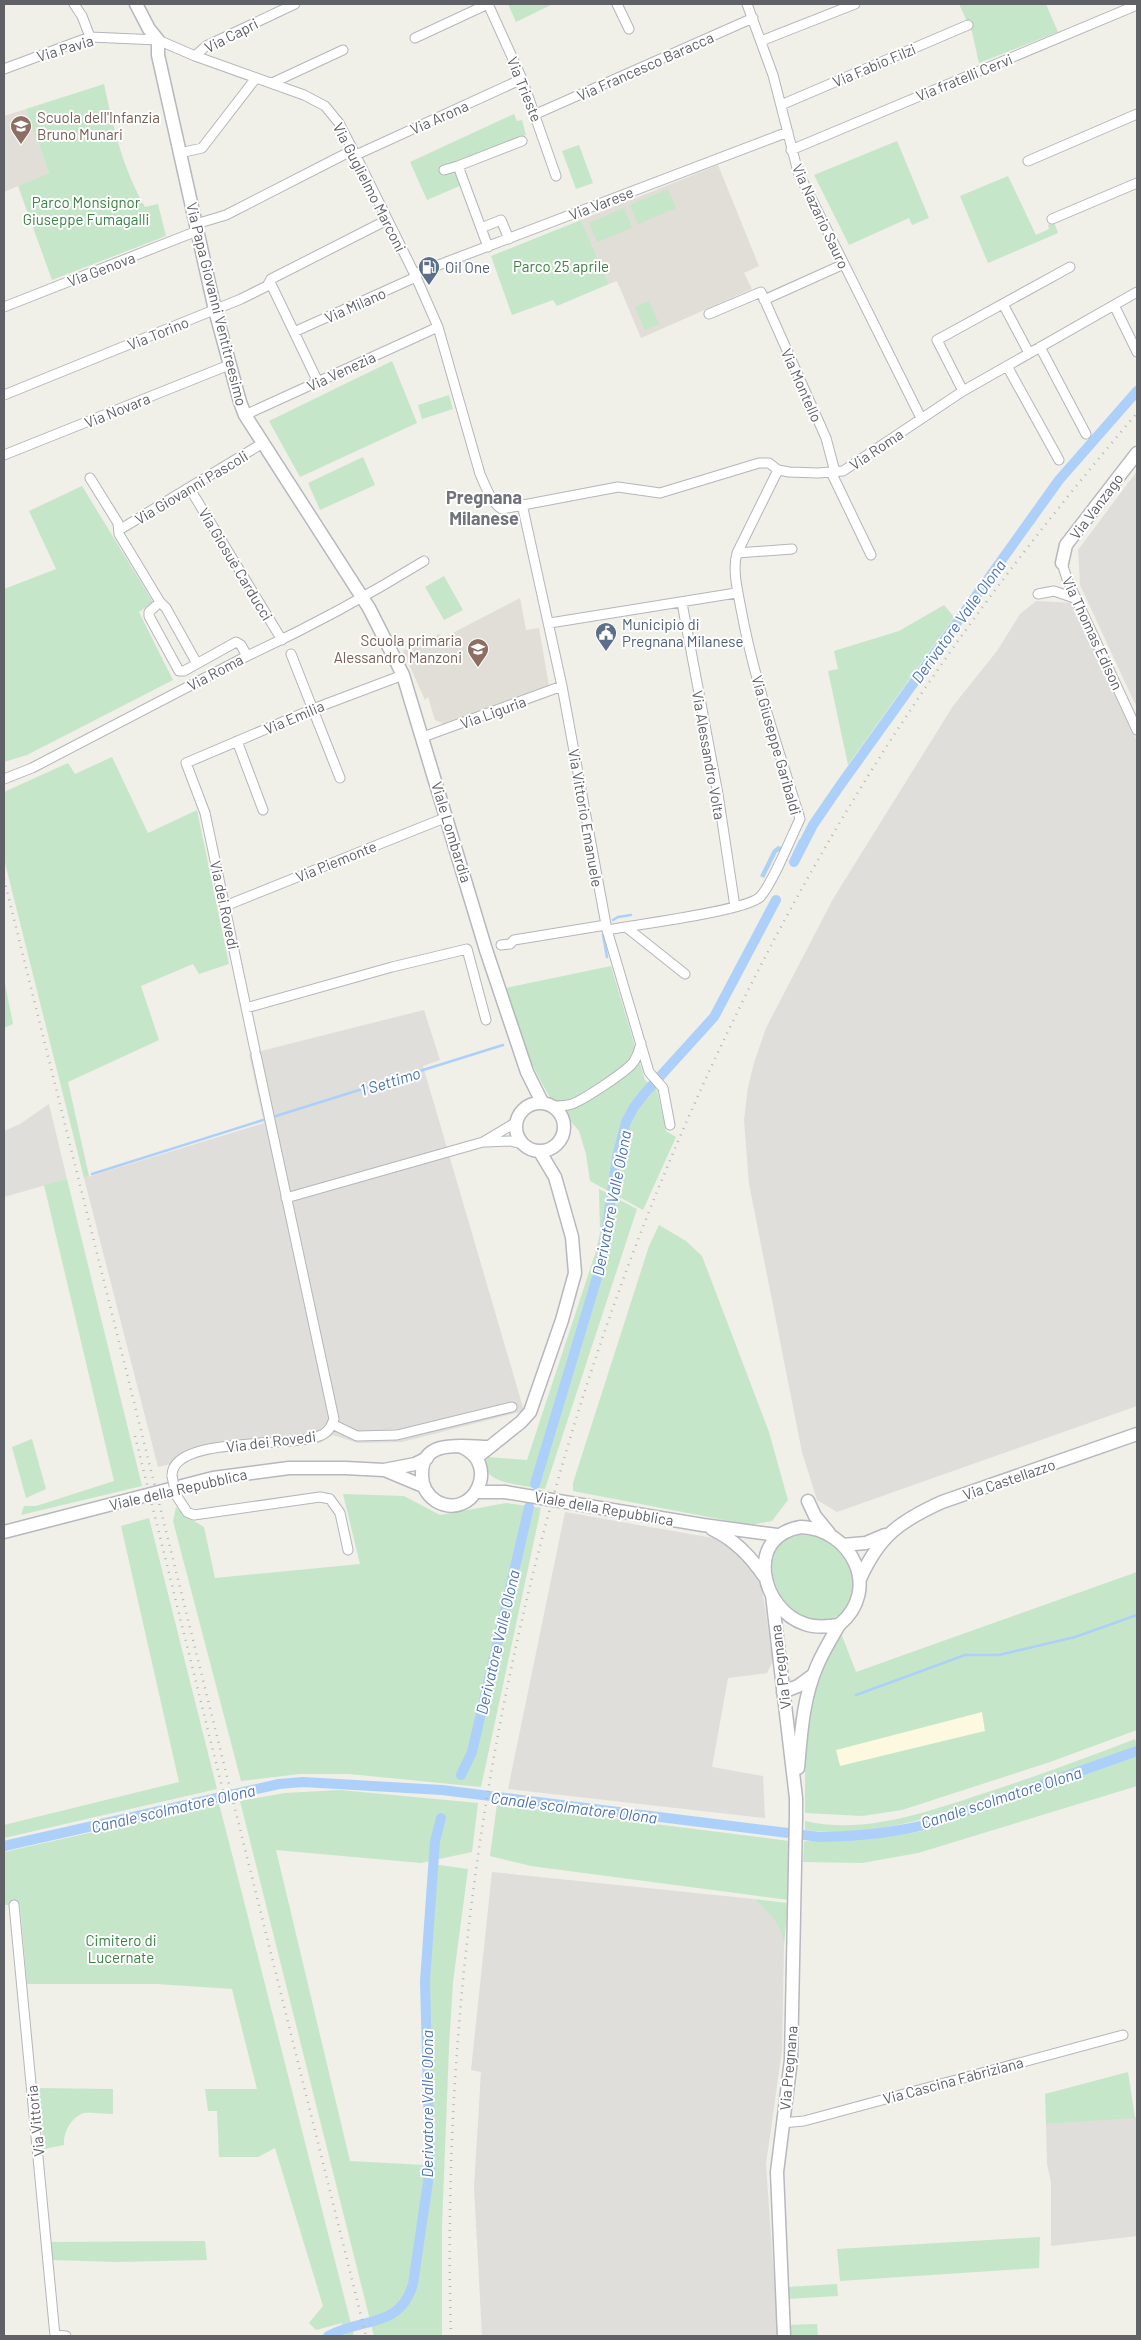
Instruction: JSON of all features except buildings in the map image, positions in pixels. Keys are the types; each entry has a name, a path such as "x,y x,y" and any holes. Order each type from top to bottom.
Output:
{"street":[{"path":"74,4 82,16 90,37"},
{"path":"136,4 149,29 158,40"},
{"name":"Via Capri","path":"195,56 206,46 295,4"},
{"name":"Via Trieste","path":"415,38 488,4 536,114 556,176"},
{"path":"618,4 629,30"},
{"name":"Via Nazario Sauro","path":"747,4 761,41 781,105 791,150 805,189 921,418"},
{"path":"761,41 854,4"},
{"name":"Via fratelli Cervi","path":"791,150 1137,5"},
{"name":"Via Francesco Baracca","path":"536,114 753,18"},
{"name":"Via Fabio Filzi","path":"781,105 968,25"},
{"name":"Via Pavia","path":"4,69 90,37 158,40"},
{"name":"Via Guglielmo Marconi","path":"158,40 195,56 304,94 325,106 339,123 416,276 438,327 480,474 498,507"},
{"name":"Via Papa Giovanni Ventitreesimo","path":"158,40 158,55 215,310 229,365 245,416 362,598"},
{"path":"272,84 342,50"},
{"path":"180,153 202,148 256,78"},
{"name":"Via Arona","path":"354,152 522,79"},
{"path":"1028,161 1137,114"},
{"name":"Via Varese","path":"416,276 788,132"},
{"path":"444,170 522,141"},
{"name":"Via Genova","path":"4,307 197,228 354,152"},
{"path":"458,166 488,247"},
{"path":"1052,219 1137,183"},
{"name":"Via Torino","path":"4,395 215,310 267,286 270,282 387,220"},
{"path":"481,228 501,220 508,239"},
{"path":"709,314 761,292 764,300 844,264"},
{"path":"963,391 937,340 1070,267"},
{"name":"Via Milano","path":"294,332 416,276"},
{"path":"270,282 318,382"},
{"name":"Via Roma","path":"498,507 502,508 618,487 660,493 759,463 769,464 778,470 833,472 849,468 963,391 1137,292"},
{"name":"Via Montello","path":"764,300 826,438 833,472 871,555"},
{"path":"1003,304 1030,353"},
{"path":"1114,305 1137,352"},
{"name":"Via Venezia","path":"245,416 438,327"},
{"path":"1040,347 1086,434"},
{"name":"Via Novara","path":"4,455 229,365"},
{"path":"1007,366 1059,460"},
{"name":"Via Giovanni Pascoli","path":"119,530 190,489 262,443"},
{"name":"Via Vanzago","path":"1062,563 1063,554 1070,540 1137,453"},
{"name":"Via Giuseppe Garibaldi","path":"501,945 510,944 514,940 703,914 754,902 760,897 800,819 747,640 736,594 736,553 778,470"},
{"path":"90,478 118,523 119,530 160,602 166,608 195,660 199,662"},
{"name":"Via Giosuè Carducci","path":"190,489 282,640"},
{"name":"Via Vittorio Emanuele","path":"522,504 550,623 606,927 649,1072 661,1084 670,1125"},
{"path":"736,553 792,549"},
{"name":"Via Roma","path":"4,779 32,768 247,656 282,640 362,598 424,561"},
{"name":"Via Thomas Edison","path":"1062,563 1067,579 1137,730"},
{"path":"1038,594 1054,591 1077,600"},
{"path":"550,623 736,594"},
{"name":"Viale Lombardia","path":"362,598 403,675 486,950 527,1072 548,1104"},
{"path":"160,602 149,612 148,616 179,670 184,671 236,642 241,645 247,656"},
{"name":"Via Alessandro Volta","path":"682,603 718,794 735,907"},
{"path":"291,654 340,778"},
{"name":"Via Emilia","path":"186,763 312,709 403,675"},
{"name":"Via Liguria","path":"423,737 562,686"},
{"path":"237,741 263,810"},
{"name":"Via dei Rovedi","path":"186,763 205,813 286,1198 334,1411 332,1424 325,1433 310,1439 216,1448 184,1456 173,1466 172,1476 176,1495 187,1512 194,1515 320,1497 330,1499 340,1513 348,1550"},
{"name":"Via Piemonte","path":"225,906 447,817"},
{"path":"626,926 685,974"},
{"path":"246,1008 467,949 486,1020"},
{"path":"548,1104 563,1120 564,1130 561,1138 556,1145 540,1152 530,1150 522,1144 516,1134 515,1123 519,1114 526,1106 548,1104 564,1106 574,1103 632,1064 639,1053 641,1043"},
{"name":"Viale Lombardia","path":"526,1106 527,1072"},
{"path":"483,1142 515,1123"},
{"path":"286,1198 483,1142 510,1141 522,1144"},
{"path":"555,1178 556,1145"},
{"path":"476,1458 521,1422 530,1412 562,1320 575,1273 572,1237 555,1178 540,1152"},
{"path":"332,1424 357,1436 397,1436 512,1407"},
{"name":"Via Castellazzo","path":"839,1541 866,1543 887,1534 907,1519 942,1502 1137,1434"},
{"path":"462,1447 476,1458 482,1474 481,1484 476,1492 461,1504 451,1506 432,1499 423,1486 422,1472 427,1458 438,1448 448,1445 489,1447"},
{"name":"Viale della Repubblica","path":"4,1532 213,1478 297,1468 384,1470 415,1464 427,1458"},
{"name":"Viale della Repubblica","path":"384,1470 423,1486"},
{"name":"Viale della Repubblica","path":"482,1474 504,1492"},
{"name":"Viale della Repubblica","path":"476,1492 504,1492 703,1525 777,1535"},
{"path":"808,1501 822,1526 839,1541 857,1568 860,1579 860,1596 847,1618 839,1625 825,1627 803,1624 788,1614 772,1595 764,1576 768,1551 777,1535 783,1531 801,1527 821,1530 839,1541"},
{"name":"Viale della Repubblica","path":"703,1525 736,1543 750,1556 764,1576"},
{"name":"Via Castellazzo","path":"860,1579 869,1559 887,1534"},
{"name":"Via Pregnana","path":"772,1595 796,1798"},
{"name":"Via Pregnana","path":"784,2336 776,2189 778,2153 791,2060 796,1798 802,1721 814,1674 839,1625"},
{"path":"783,1692 804,1683 814,1674"},
{"name":"Via Vittoria","path":"14,1905 55,2336"},
{"name":"Via Cascina Fabriziana","path":"782,2123 804,2121 1123,2036"},
{"path":"55,2336 66,2336"}],"shaded area":[{"name":"Scuola dell'Infanzia Bruno Munari","path":"26,109 49,173 4,192 4,116"},
{"path":"718,165 759,266 744,273 752,289 641,338 617,281 609,284 581,220"},
{"path":"1137,471 1137,708 1080,585 1078,550"},
{"name":"Scuola primaria Alessandro Manzoni","path":"520,598 526,630 539,628 549,686 446,725 435,720 428,697 425,700 403,651 439,634 443,638"},
{"path":"1036,601 1075,603 1137,741 1137,1406 837,1512 817,1500 802,1452 749,1184 744,1120 748,1087 766,1028 833,899 953,706 997,651 1020,614"},
{"path":"424,1010 440,1060 423,1066 524,1411 402,1442 358,1443 333,1435 320,1443 218,1453 158,1467 84,1178 264,1123 249,1054"},
{"path":"49,1104 67,1179 4,1197 4,1131 20,1124"},
{"path":"565,1512 713,1538 741,1554 761,1581 773,1661 767,1673 728,1678 712,1767 763,1776 765,1818 508,1789"},
{"path":"982,1712 985,1731 840,1766 836,1750"},
{"path":"492,1872 754,1899 772,1915 783,1934 784,1946 782,2050 766,2164 778,2336 482,2336 474,2187 481,2072 471,2070"},
{"path":"1137,2117 1137,2236 1051,2246 1051,2182 1047,2164 1046,2124"}],"green space":[{"path":"508,4 553,4 516,22"},
{"path":"959,4 1046,4 1058,32 979,63 972,32"},
{"name":"Parco Monsignor Giuseppe Fumagalli","path":"104,84 115,132 137,193 145,207 158,204 166,236 52,280 18,186 49,173 26,109"},
{"path":"514,114 517,121 522,120 526,135 441,169 443,174 456,170 462,185 427,200 410,162"},
{"path":"897,141 929,218 912,225 909,218 849,245 814,175"},
{"path":"579,145 593,183 576,189 562,151"},
{"path":"1008,176 1036,235 1049,229 1048,225 1054,222 1058,233 988,263 960,196"},
{"path":"668,189 676,208 638,224 630,205"},
{"path":"624,208 632,228 597,242 589,223"},
{"name":"Parco 25 aprile","path":"581,220 609,284 557,306 553,300 512,315 491,256"},
{"path":"649,301 659,324 645,330 635,307"},
{"path":"392,361 417,423 300,477 269,421"},
{"path":"449,395 453,409 422,419 418,405"},
{"path":"363,457 375,485 320,510 308,483"},
{"path":"82,486 153,602 139,612 173,680 27,755 4,762 4,589 56,569 29,511"},
{"path":"444,576 463,610 444,620 425,587"},
{"path":"944,605 954,617 848,765 828,671 838,669 834,651 899,631"},
{"path":"112,757 148,833 197,810 229,964 199,974 193,964 141,986 159,1040 68,1082 89,1176 84,1178 4,859 4,792 68,763 75,774"},
{"path":"611,966 645,1080 657,1090 666,1131 676,1137 643,1210 590,1181 586,1154 579,1131 549,1096 524,1050 506,988"},
{"path":"4,979 13,1024 4,1028"},
{"path":"67,1179 142,1486 21,1515 24,1506 36,1506 114,1481 44,1185"},
{"path":"599,1189 637,1209 545,1489 503,1481 489,1474 486,1468 487,1457 527,1460 596,1251 600,1233"},
{"path":"659,1225 686,1241 702,1256 769,1432 788,1500 772,1521 750,1525 573,1491 573,1483 649,1246"},
{"path":"32,1439 46,1489 26,1498 12,1447"},
{"path":"343,1494 404,1496 440,1515 506,1503 541,1508 481,1787 349,1774 300,1774 241,1781 173,1521 176,1507 204,1527 215,1578 360,1564"},
{"path":"149,1518 217,1789 4,1838 4,1825 179,1782 121,1526"},
{"path":"795,1534 812,1535 827,1541 840,1552 850,1566 855,1580 854,1590 846,1610 838,1616 822,1621 806,1618 791,1608 780,1594 773,1578 773,1561 779,1546"},
{"path":"1137,1572 1137,1730 1050,1762 902,1810 862,1816 805,1813 806,1742 813,1698 819,1677 841,1633 856,1672","holes":["982,1712 985,1731 840,1766 836,1750"]},
{"path":"1135,1739 1137,1747 931,1817 882,1828 856,1831 805,1830 805,1821 828,1825 851,1825 875,1823 921,1813 1025,1780"},
{"path":"1137,1755 1137,1786 918,1853 862,1863 803,1862 804,1841 863,1839 922,1831"},
{"path":"340,1790 478,1803 472,1852 421,1863 276,1850 350,2161 425,2165 422,2002 424,1948 432,1864 468,1869 453,1982 449,2047 442,2226 442,2336 374,2336 240,1801 285,1793"},
{"name":"Cimitero di Lucernate","path":"219,1804 354,2336 345,2336 342,2323 316,2330 309,2323 323,2306 275,2148 258,2157 219,2157 217,2111 208,2111 205,2089 257,2089 232,1989 157,1984 27,1984 20,1905 4,1905 4,1852"},
{"path":"497,1804 789,1841 789,1900 531,1866 490,1856"},
{"path":"754,1899 788,1903 784,1946 778,1925"},
{"path":"1128,2072 1135,2118 1046,2124 1045,2094"},
{"path":"38,2088 113,2089 113,2114 84,2113 79,2115 69,2126 64,2145 44,2149"},
{"path":"1040,2237 1039,2268 840,2281 837,2249"},
{"path":"205,2241 207,2260 115,2262 52,2260 50,2242"},
{"path":"837,2284 838,2296 786,2299 786,2287"},
{"path":"817,2324 818,2336 788,2336 787,2325"}],"water":[{"path":"803,838 807,841 797,863 793,861 794,856 792,855 799,840"},
{"path":"778,846 782,847 781,851 777,852 764,878 760,876 773,850"}],"waterway":[{"name":"Derivatore Valle Olona","path":"794,862 813,825 839,787 1059,480 1137,391"},
{"name":"Derivatore Valle Olona","path":"535,1484 602,1261 617,1157 626,1122 634,1107 645,1093 714,1017 776,900"},
{"name":"1 Settimo","path":"613,920 618,917 631,915"},
{"name":"1 Settimo","path":"603,935 607,957"},
{"name":"1 Settimo","path":"276,1116 503,1045"},
{"name":"1 Settimo","path":"92,1174 263,1120"},
{"name":"Derivatore Valle Olona","path":"461,1775 472,1752 529,1507"},
{"path":"856,1695 965,1655 999,1655 1075,1637 1137,1615"},
{"name":"Canale scolmatore Olona","path":"4,1846 279,1784 303,1782 442,1790 820,1837 864,1835 907,1829 936,1822 1137,1751"},
{"name":"Derivatore Valle Olona","path":"328,2336 389,2315 399,2308 407,2298 413,2284 430,2168 425,1981 435,1841 441,1818"}],"railway":[{"path":"451,2336 453,2128 470,1920 502,1714 550,1510 612,1311 689,1117 780,929 885,749 944,661 1005,576 1137,413"},
{"path":"4,879 366,2336"},
{"path":"135,1436 226,1803"}],"place":[{"name":"Scuola dell'Infanzia Bruno Munari","path":"21,145"},
{"name":"Oil One","path":"429,286"},
{"name":"Municipio di Pregnana Milanese","path":"606,652"},
{"name":"Scuola primaria Alessandro Manzoni","path":"478,668"}],"district":[{"name":"Pregnana Milanese","path":"484,507"}]}
